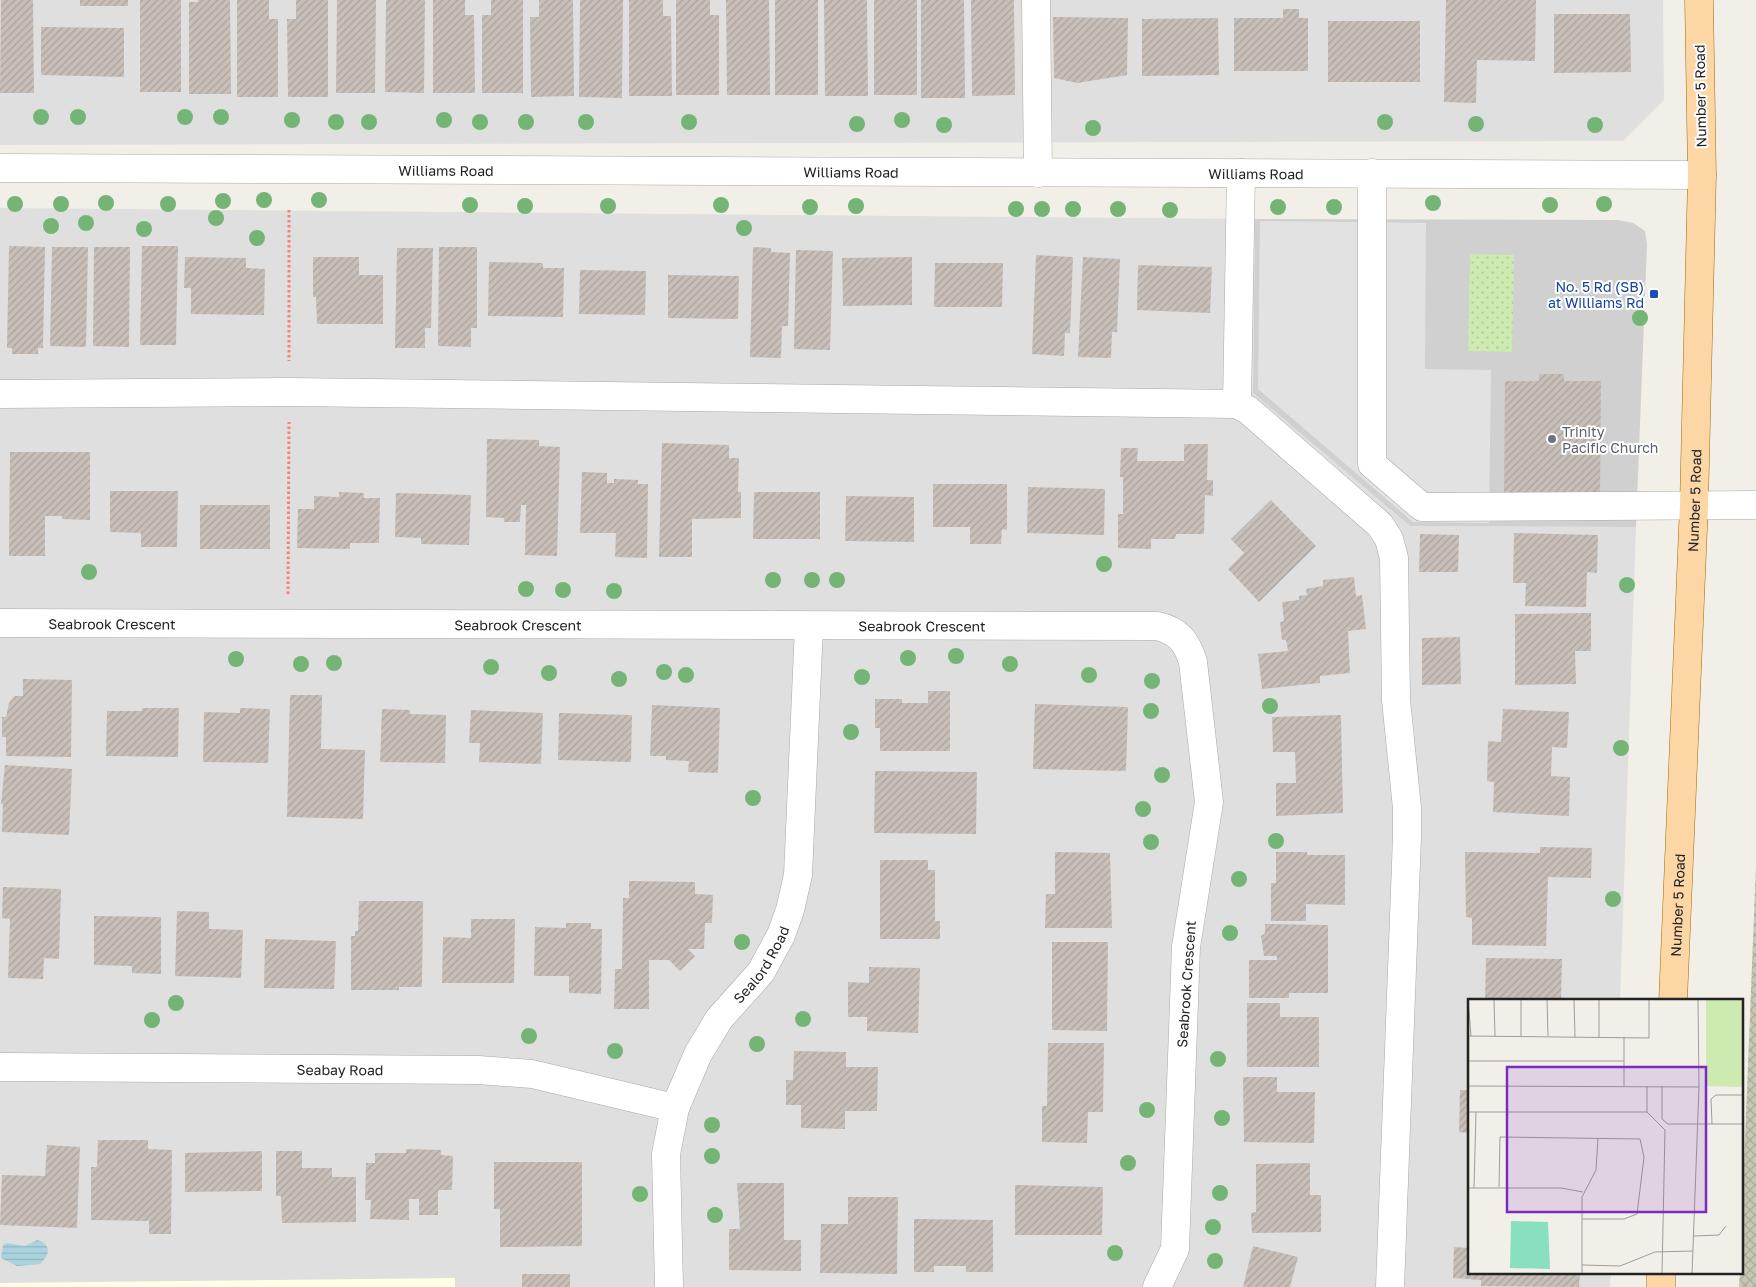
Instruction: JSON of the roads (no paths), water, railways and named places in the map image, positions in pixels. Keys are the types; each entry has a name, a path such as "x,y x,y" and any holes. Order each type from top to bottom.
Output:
{"main road":[{"name":"Number 5 Road","path":"1673,999 1694,505 1702,175 1699,0"},
{"path":"1661,1274 1661,1287"}],"street":[{"path":"1036,0 1038,173"},
{"name":"Williams Road","path":"0,168 1702,175"},
{"path":"1237,404 1241,173"},
{"path":"1372,173 1372,464 1422,508 1756,506"},
{"path":"0,394 289,392 1237,404 1248,410 1380,525 1390,539 1394,558 1396,700 1407,837 1390,1287"},
{"name":"Seabrook Crescent","path":"0,623 1158,626 1170,629 1188,645 1193,662 1208,802 1186,947 1175,1249 1157,1287"},
{"name":"Sealord Road","path":"669,1287 666,1154 675,1108 698,1054 719,1019 760,972 781,935 790,910 798,875 809,626"},
{"name":"Seabay Road","path":"0,1066 478,1070 532,1074 675,1108"}],"water":[{"path":"37,1240 45,1244 48,1250 46,1257 40,1264 17,1266 1,1258 3,1245 7,1243 25,1246"}],"place":[{"name":"No. 5 Rd (SB) at Williams Rd","path":"1654,294"},
{"name":"Trinity Pacific Church","path":"1552,439"}]}
